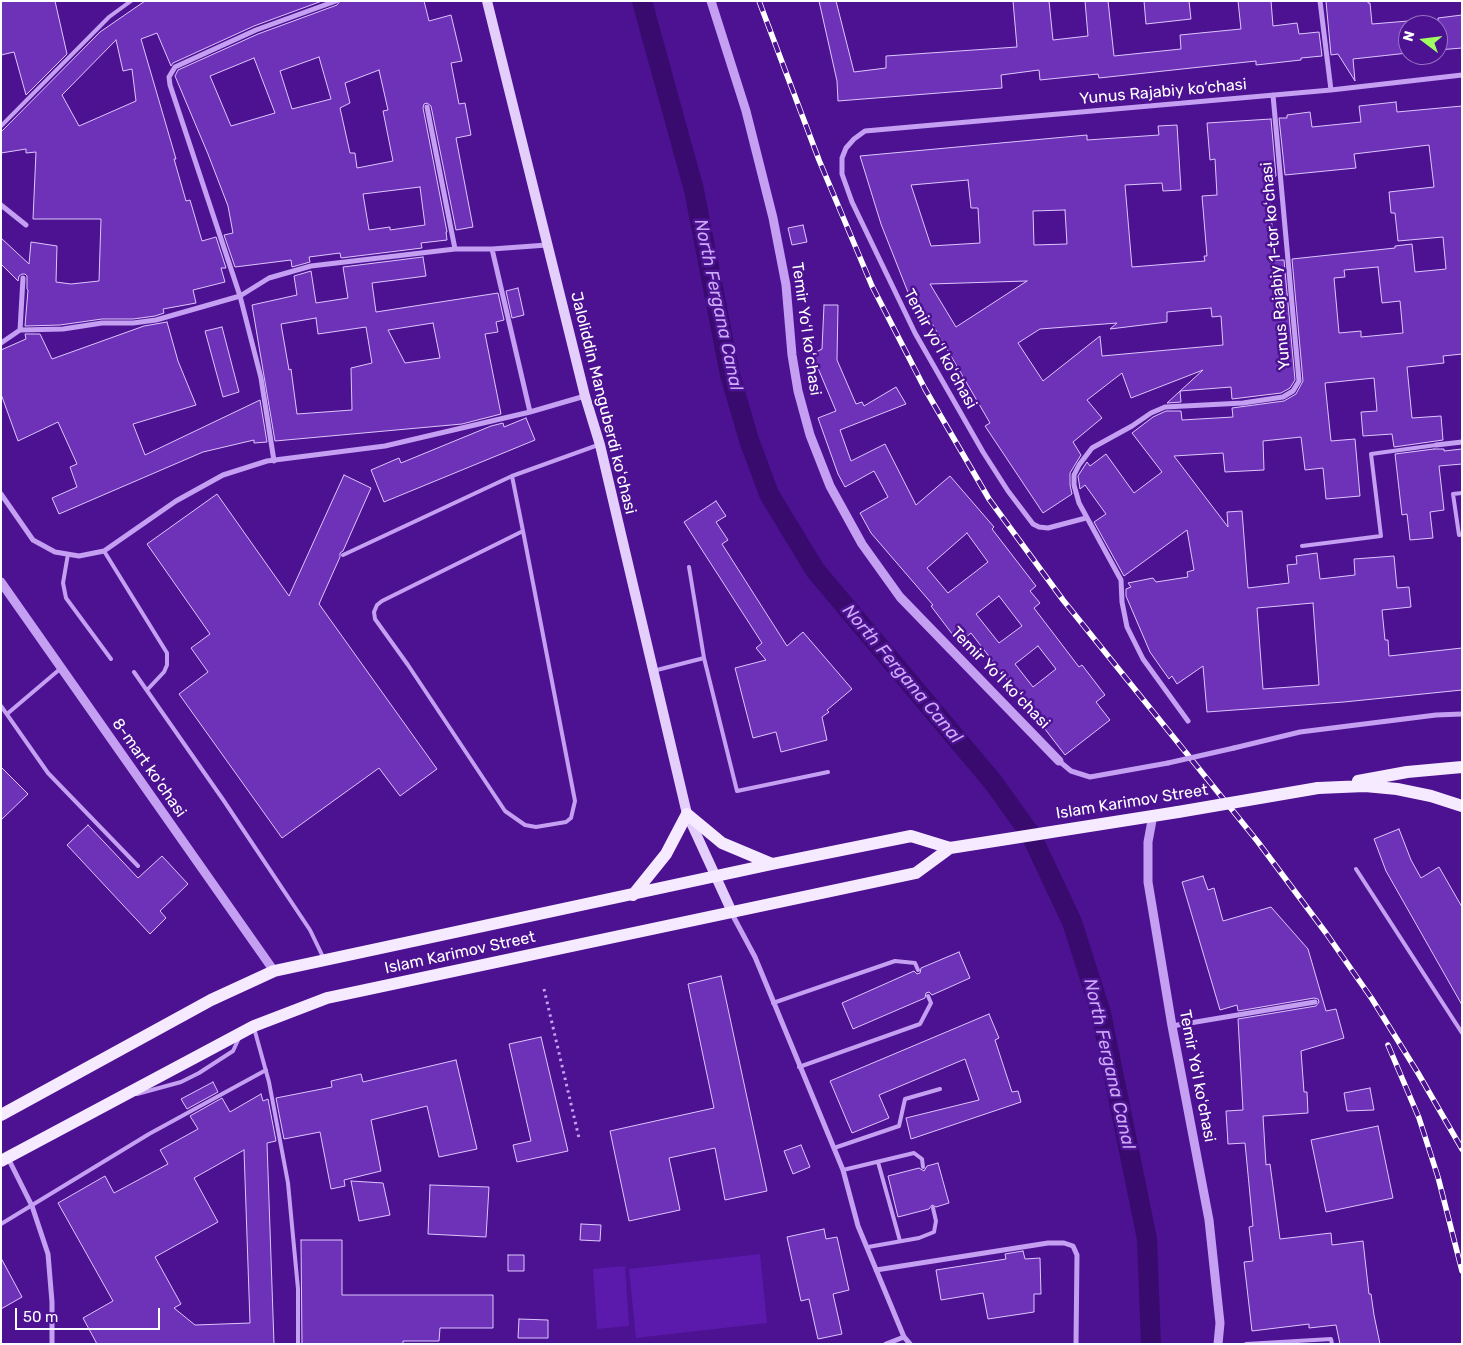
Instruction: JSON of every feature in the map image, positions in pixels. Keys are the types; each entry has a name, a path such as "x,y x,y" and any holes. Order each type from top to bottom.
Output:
{"main road":[{"name":"Jaloliddin Manguberdi koʻchasi","path":"487,1 585,396 600,445 687,814 732,912"},
{"path":"1318,788 1407,772 1462,767"},
{"path":"1318,788 1365,786 1397,789 1430,796 1462,806"},
{"name":"Islam Karimov Street","path":"1,1115 211,1000 274,971 911,836 950,848 1318,788"},
{"path":"632,895 666,854 687,814 722,843 772,864"},
{"name":"Islam Karimov Street","path":"5,1159 248,1029 327,998 916,873 950,848"}],"street":[{"path":"274,461 261,378 240,296 169,78 175,67 229,42 256,30 336,1"},
{"name":"Temir Yoʻl koʻchasi","path":"711,1 746,111 773,218 786,285 792,355 798,391 810,435 830,486 862,544 900,597 1059,761"},
{"path":"1320,1 1331,90"},
{"name":"Yunus Rajabiy ko‘chasi","path":"866,131 1331,90 1462,75"},
{"name":"Yunus Rajabiy 1-tor koʻchasi","path":"1188,721 1143,659 1127,627 1122,602 1121,580 1079,503 1074,485 1074,475 1092,448 1151,413 1165,407 1243,403 1283,397 1293,391 1300,381 1273,94"},
{"path":"427,107 455,249"},
{"name":"Temir yoʻl koʻchasi","path":"866,131 854,138 846,148 842,158 842,174 852,202 914,333 1008,490 1033,524 1048,528 1086,518"},
{"path":"1,205 26,226"},
{"path":"1,343 20,330 156,320 240,296 268,278 311,266 455,249 492,249 548,245"},
{"path":"492,249 530,412"},
{"path":"20,330 24,278"},
{"path":"1,494 33,540 55,552 79,556 104,551 176,501 223,474 274,461 385,446 530,412 585,396"},
{"path":"1436,445 1462,442"},
{"name":"8-mart ko'chasi","path":"1,582 274,971"},
{"path":"1059,761 1071,771 1090,776 1168,763 1300,732 1436,715 1462,714"},
{"name":"Temir Yoʻl koʻchasi","path":"1153,815 1148,842 1148,882 1172,1026 1209,1220 1220,1323 1218,1344"},
{"path":"732,912 755,957 799,1067 844,1170 858,1226 904,1337 910,1344"},
{"path":"1172,1026 1314,1002"},
{"path":"5,1159 32,1206 48,1254 52,1302 52,1344"},
{"path":"876,1270 1048,1242 1064,1243 1073,1246 1077,1255 1076,1344"},
{"path":"886,1344 904,1337"}],"lane":[{"path":"1,126 110,17 131,1"},
{"path":"343,555 512,476 600,445"},
{"path":"1302,546 1381,536 1371,454 1436,445"},
{"path":"512,476 523,531 575,801 571,818 566,822 536,827 525,825 505,811 408,665 375,619 374,612 377,605 382,601 523,531"},
{"path":"1462,493 1453,494 1459,535 1462,534"},
{"path":"104,551 167,653 168,665 147,690"},
{"path":"68,554 64,583 66,598 111,659"},
{"path":"689,567 704,658 737,791 828,772"},
{"path":"653,671 704,658"},
{"path":"7,714 61,668"},
{"path":"134,672 310,930 325,960"},
{"path":"1,706 48,773 138,866"},
{"path":"1356,869 1462,1032"},
{"path":"773,1003 895,961 915,962 918,970"},
{"path":"799,1067 920,1024 931,1003 928,996"},
{"path":"248,1029 266,1070 288,1183 298,1289 298,1344"},
{"path":"1,1224 149,1134 266,1070"},
{"path":"834,1148 899,1126 905,1100 940,1089"},
{"path":"844,1170 914,1153 922,1159 923,1167"},
{"path":"878,1162 900,1241"},
{"path":"868,1247 919,1238 934,1232 936,1222 933,1208"},
{"path":"1246,1344 1330,1339 1332,1344"}],"path":[{"path":"544,989 579,1138"}],"shaded area":[{"path":"760,1254 767,1323 636,1338 629,1269"},
{"path":"625,1266 629,1326 597,1329 593,1269"}],"building":[{"path":"1,1 55,1 67,54 26,95 14,52 1,55"},
{"path":"145,1 322,1 254,26 173,63 171,66 157,33 141,39 176,159 174,159 186,201 190,200 202,241 216,237 226,268 221,268 225,282 193,290 196,303 163,309 164,313 155,316 133,319 102,319 60,325 25,326 28,290 27,276 22,274 19,276 18,281 1,264 1,238 29,264 31,242 57,246 56,282 71,284 99,281 101,219 33,219 36,152 26,153 26,149 1,153 1,132 100,32","holes":["116,40 123,71 132,69 136,101 79,126 62,95"]},
{"path":"340,1 424,1 429,21 451,15 462,61 451,63 459,104 465,103 471,135 456,138 473,227 456,230 431,106 427,103 424,104 423,108 447,240 421,243 422,248 341,258 340,253 309,257 310,262 292,267 291,260 235,267 224,235 233,233 228,206 175,76 178,70 258,34 337,5","holes":["319,57 331,99 292,109 280,71","254,58 275,113 231,126 210,76","379,70 388,110 383,111 393,161 357,168 355,153 350,153 340,108 350,103 345,83","420,187 425,225 390,230 390,227 369,230 363,194"]},
{"path":"819,1 836,1 854,72 886,68 886,56 1017,47 1013,1 1049,1 1053,40 1088,36 1085,1 1108,1 1114,56 1181,49 1180,35 1241,29 1238,1 1271,1 1273,26 1297,23 1299,34 1319,32 1322,56 1256,65 1256,61 1099,78 1098,74 1040,80 1039,70 1001,75 1002,88 838,101 837,81"},
{"path":"1144,1 1189,1 1191,19 1146,24"},
{"path":"1326,1 1368,1 1370,3 1372,24 1398,22 1398,54 1353,59 1355,81 1338,54 1331,55"},
{"path":"1462,15 1462,48 1448,49 1448,17"},
{"path":"1396,102 1397,112 1462,106 1462,354 1443,356 1444,363 1407,367 1412,418 1441,416 1443,440 1394,447 1392,434 1363,436 1361,412 1377,411 1374,378 1325,383 1331,441 1355,439 1360,496 1326,499 1323,468 1305,470 1301,437 1263,441 1264,470 1225,472 1223,453 1174,456 1228,527 1227,512 1242,511 1248,588 1289,583 1287,565 1297,564 1296,556 1317,553 1320,579 1355,575 1354,559 1394,556 1397,588 1409,587 1411,607 1382,610 1385,640 1388,640 1389,656 1462,648 1462,690 1344,702 1207,712 1203,666 1177,684 1172,676 1169,679 1150,652 1126,596 1126,589 1131,587 1128,583 1153,578 1156,582 1188,577 1187,572 1194,570 1187,530 1124,576 1094,522 1106,514 1085,485 1080,489 1078,476 1087,462 1090,466 1106,454 1134,493 1162,472 1132,433 1153,417 1166,411 1181,411 1182,420 1233,417 1232,408 1284,401 1296,394 1303,381 1292,259 1395,248 1395,246 1412,244 1415,272 1446,269 1443,237 1398,241 1395,213 1391,213 1389,192 1434,187 1429,145 1354,154 1356,168 1285,175 1279,118 1287,118 1287,115 1310,112 1312,127 1361,122 1359,106","holes":["1378,267 1382,303 1400,301 1403,333 1361,337 1361,331 1339,333 1334,278 1345,277 1344,270","1313,603 1319,685 1263,689 1257,608"]},
{"path":"1271,119 1276,176 1272,177 1272,181 1268,181 1275,260 1284,260 1295,380 1290,388 1281,393 1232,399 1231,387 1180,391 1203,370 1131,398 1122,373 1087,400 1102,418 1073,442 1081,455 1070,473 1072,494 1043,513 985,426 990,423 916,296 911,300 881,224 860,156 1087,135 1087,140 1159,135 1158,126 1177,125 1181,190 1163,191 1162,183 1125,185 1132,267 1205,261 1204,256 1207,256 1202,196 1217,195 1215,159 1210,160 1207,123","holes":["968,180 971,208 978,208 980,243 931,246 911,185","1065,210 1067,244 1034,245 1033,211","1027,281 956,327 930,284","1211,308 1212,317 1221,316 1223,345 1102,356 1100,336 1043,381 1018,343 1040,329 1117,323 1110,329 1167,322 1167,312"]},
{"path":"803,225 807,242 792,245 788,228"},
{"path":"423,257 426,276 372,283 376,312 498,293 504,320 496,322 498,332 485,334 501,414 462,424 275,441 252,305 297,295 294,276 311,271 316,303 348,298 343,267","holes":["316,318 318,334 366,327 372,363 351,368 352,410 297,414 291,369 289,370 281,324","433,323 440,358 405,363 388,330"]},
{"path":"518,288 524,315 512,318 506,291"},
{"path":"824,305 838,305 837,360 856,404 862,402 864,406 896,387 906,404 840,430 851,461 885,444 916,505 950,476 994,527 992,529 1036,586 1030,591 1040,603 1034,608 1079,667 1082,665 1105,695 1096,702 1110,720 1065,755 971,633 959,643 931,606 933,605 871,533 860,513 888,497 874,471 845,487 838,474 818,418 836,411 812,354 822,349","holes":["967,533 988,562 948,593 927,568","999,596 1022,626 999,643 976,614","1038,646 1056,669 1033,687 1015,664"]},
{"path":"167,322 178,361 196,405 133,424 145,455 260,400 267,442 254,443 254,440 203,452 59,514 52,498 77,487 70,467 77,464 58,422 18,441 1,394 1,350 26,339 25,334 40,334 52,359 144,326"},
{"path":"222,327 239,392 223,397 205,331"},
{"path":"1180,391 1181,402 1167,403"},
{"path":"526,418 535,440 384,502 371,470 399,458 401,463 491,426 503,423 504,427"},
{"path":"1444,449 1444,451 1462,449 1462,464 1439,466 1444,510 1430,512 1433,538 1410,540 1407,514 1402,515 1395,454"},
{"path":"344,475 371,488 343,551 340,553 340,557 319,604 437,769 400,796 379,768 282,838 179,694 208,672 191,648 210,634 147,544 217,494 289,596"},
{"path":"716,501 726,516 716,522 728,540 722,544 787,646 803,632 852,689 827,710 829,712 822,717 827,740 781,752 776,732 753,738 735,668 766,660 756,648 762,643 684,522"},
{"path":"1,767 28,794 1,820"},
{"path":"88,825 138,878 162,856 188,884 160,911 166,918 150,934 67,845"},
{"path":"1399,829 1411,860 1421,878 1439,867 1462,907 1462,1005 1386,871 1374,839"},
{"path":"1203,876 1208,890 1214,888 1223,921 1271,907 1308,949 1326,1011 1336,1009 1344,1038 1301,1051 1304,1092 1307,1092 1308,1113 1263,1116 1266,1165 1270,1164 1280,1239 1331,1233 1332,1245 1363,1241 1369,1294 1371,1294 1380,1344 1340,1344 1336,1325 1309,1328 1309,1324 1252,1331 1244,1262 1253,1261 1249,1227 1253,1226 1245,1143 1228,1144 1226,1111 1243,1110 1238,1019 1316,1006 1319,1002 1318,999 1314,998 1238,1011 1237,1005 1220,1010 1182,882"},
{"path":"959,952 970,978 932,995 929,992 926,993 925,998 853,1029 842,1003 914,971 917,974 920,973 921,968"},
{"path":"721,976 767,1191 725,1200 715,1148 669,1158 680,1210 629,1221 610,1131 714,1108 688,984"},
{"path":"989,1014 999,1038 995,1040 1012,1092 1018,1091 1021,1102 911,1139 906,1118 979,1100 965,1059 879,1095 889,1118 852,1133 830,1081"},
{"path":"541,1037 568,1151 517,1162 513,1145 531,1141 509,1044"},
{"path":"456,1060 477,1149 439,1157 427,1106 371,1120 381,1171 344,1180 345,1186 331,1189 320,1132 284,1139 276,1098 332,1087 331,1081 361,1074 363,1082"},
{"path":"213,1082 218,1092 187,1109 181,1099"},
{"path":"1370,1088 1374,1110 1347,1111 1344,1093"},
{"path":"261,1094 263,1101 268,1099 276,1141 267,1143 274,1344 97,1344 83,1318 113,1301 58,1203 105,1176 114,1193 168,1164 160,1150 198,1129 190,1116 222,1098 230,1112","holes":["244,1150 250,1323 195,1325 174,1308 181,1304 155,1257 218,1222 194,1178"]},
{"path":"1378,1126 1393,1198 1326,1212 1311,1140"},
{"path":"801,1145 810,1167 793,1174 784,1151"},
{"path":"938,1163 949,1203 936,1207 932,1205 929,1209 898,1217 888,1176 919,1168 924,1171 927,1166"},
{"path":"351,1181 383,1183 390,1215 359,1221"},
{"path":"430,1185 489,1187 486,1237 428,1234"},
{"path":"581,1224 601,1225 600,1241 580,1240"},
{"path":"824,1229 826,1239 837,1237 849,1290 833,1294 842,1334 818,1339 809,1299 801,1301 787,1237"},
{"path":"301,1240 342,1240 342,1295 493,1295 493,1328 440,1328 439,1341 403,1341 403,1344 302,1344"},
{"path":"1023,1251 1025,1259 1040,1258 1041,1294 1034,1294 1034,1312 988,1319 983,1293 941,1300 936,1270 1006,1259 1005,1254"},
{"path":"508,1255 524,1255 524,1271 508,1271"},
{"path":"1,1258 22,1297 1,1309"},
{"path":"519,1319 548,1320 548,1338 518,1338"}],"waterway":[{"name":"North Fergana Canal","path":"642,1 694,190 730,375 749,440 769,494 815,570 993,782 1031,835 1072,922 1101,1013 1147,1239 1151,1344"}],"railway":[{"path":"759,1 819,160 872,286 925,389 989,499 1063,600 1258,842 1326,933 1372,999 1462,1149"},
{"path":"1388,1045 1419,1118 1438,1177 1462,1271"}]}
